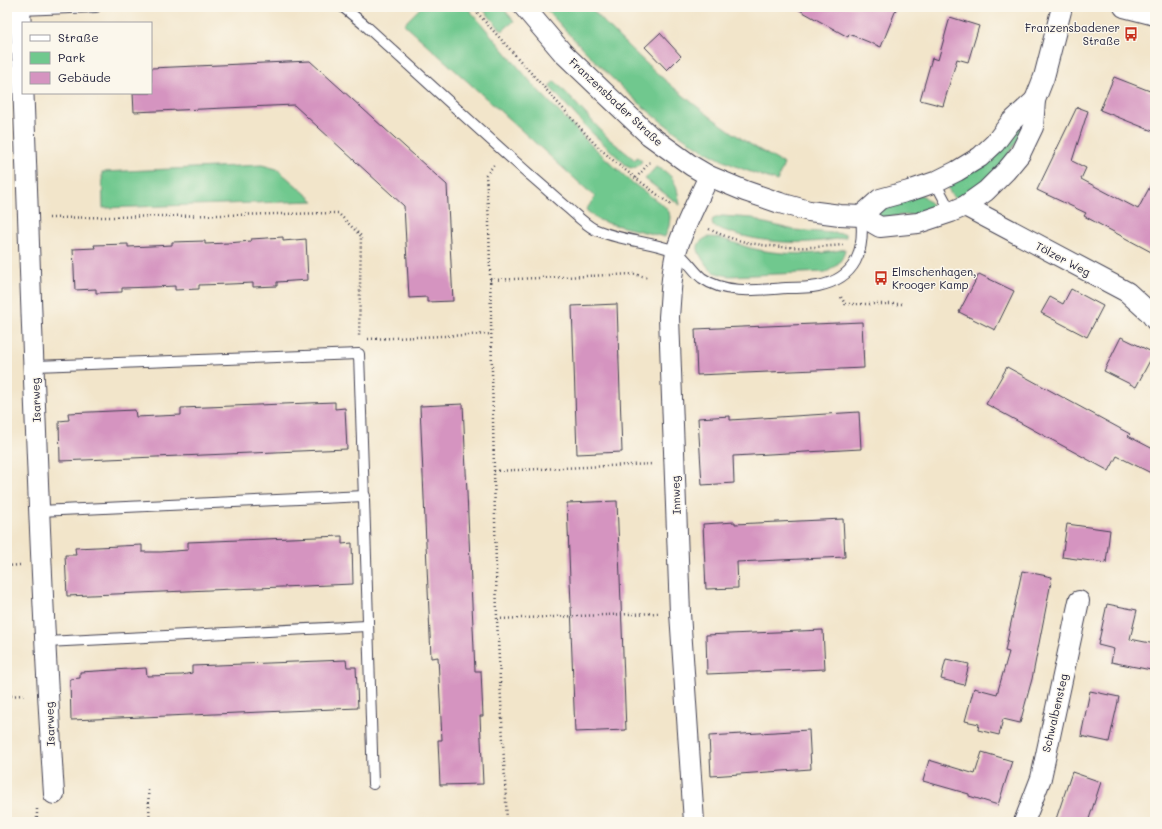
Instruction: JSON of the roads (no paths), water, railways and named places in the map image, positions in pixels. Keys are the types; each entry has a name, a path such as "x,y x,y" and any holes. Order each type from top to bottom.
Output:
{"street":[{"name":"Franzensbader Straße","path":"524,7 564,53 649,135 692,166 709,176 780,204 809,211 861,216 880,227 918,223 958,209 986,191 1006,171 1020,154 1033,127 1035,100 1044,77 1062,7"},
{"path":"1124,7 1155,15"},
{"name":"Isarweg","path":"20,9 14,48 28,219 39,511 54,794"},
{"name":"Franzensbader Straße","path":"861,216 880,199 909,192 958,171 980,156 995,143 1010,123 1035,100"},
{"name":"Innweg","path":"694,822 680,613 669,317 671,284 677,251 682,234 709,176"},
{"name":"Tölzer Weg","path":"958,209 1127,292 1149,312 1155,320"},
{"name":"Schwalbensteg","path":"1024,822 1040,778 1079,601"}],"lane":[{"path":"20,9 96,7"},
{"path":"343,7 372,31 504,152 580,218 594,228 609,234 677,251 701,277 712,284 729,289 752,290 814,287 832,283 846,275 855,263 862,242 861,216"},
{"path":"935,182 958,209"},
{"path":"34,366 359,354 365,496 367,626 373,784"},
{"path":"39,511 365,496"},
{"path":"46,642 367,626"}],"place":[{"name":"Franzensbadener Straße","path":"1131,34"},
{"name":"Elmschenhagen, Krooger Kamp","path":"881,278"}]}
